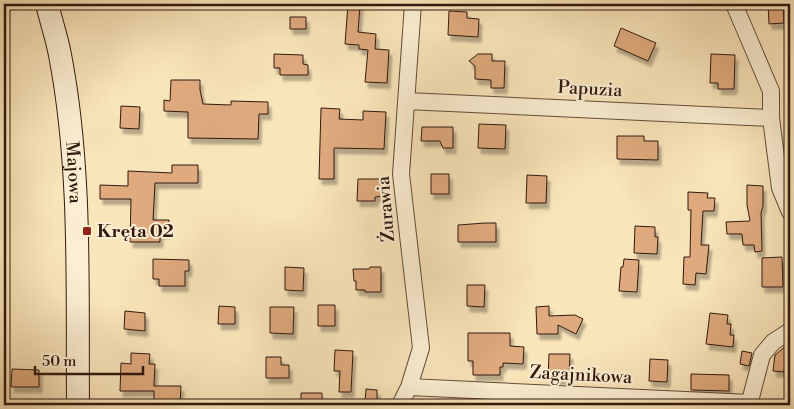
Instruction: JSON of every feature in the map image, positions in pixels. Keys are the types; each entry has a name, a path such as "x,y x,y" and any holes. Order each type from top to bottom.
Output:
{"street":[{"name":"Majowa","path":"47,4 60,54 67,100 75,181 78,405"},
{"name":"Żurawia","path":"400,405 409,387 421,348 402,174 413,4"},
{"path":"734,4 771,91 771,118 780,188 790,212"},
{"name":"Papuzia","path":"406,101 771,118"},
{"path":"750,404 762,355 773,342 790,331"},
{"name":"Zagajnikowa","path":"409,387 750,404"}],"building":[{"path":"348,4 360,5 358,32 376,34 375,49 389,50 387,83 365,82 368,50 359,49 359,45 345,44"},
{"path":"768,4 783,4 784,23 769,24"},
{"path":"449,11 467,12 467,18 479,19 478,37 448,35"},
{"path":"290,17 306,17 306,29 290,29"},
{"path":"621,28 656,43 648,61 614,46"},
{"path":"274,54 303,55 303,64 308,65 308,75 280,75 280,68 274,68"},
{"path":"478,54 492,54 492,61 505,61 504,88 491,88 491,80 475,79 475,66 469,61"},
{"path":"711,54 735,55 734,89 718,89 718,83 710,83"},
{"path":"171,80 200,80 203,104 231,105 231,101 268,102 268,114 259,114 258,139 188,138 188,112 164,111 164,100 170,101"},
{"path":"121,106 140,107 139,129 120,128"},
{"path":"321,108 340,109 339,119 363,120 363,111 386,112 384,149 334,148 334,179 319,179"},
{"path":"479,124 506,125 505,149 478,148"},
{"path":"422,127 453,127 453,148 443,148 440,141 421,141"},
{"path":"617,136 644,136 644,141 658,141 658,160 617,159"},
{"path":"172,165 198,165 198,183 155,183 153,220 169,220 168,233 160,233 160,242 130,242 131,199 100,199 100,185 128,186 128,171 172,173"},
{"path":"431,174 449,174 449,194 431,194"},
{"path":"527,175 547,176 546,203 526,203"},
{"path":"358,179 383,179 383,196 375,197 375,201 357,201"},
{"path":"747,185 763,186 761,213 762,251 755,252 754,245 743,245 742,234 727,234 726,222 750,221 747,205"},
{"path":"688,192 708,193 707,198 715,198 714,211 703,211 701,245 709,245 706,274 696,273 695,285 683,284 684,257 690,257 691,210 688,210"},
{"path":"496,223 496,242 458,242 458,225"},
{"path":"635,226 655,227 655,237 658,237 657,254 634,253"},
{"path":"782,257 783,287 762,287 762,258"},
{"path":"153,259 189,260 189,271 185,271 185,286 159,286 159,279 153,279"},
{"path":"624,259 639,260 637,292 619,291 621,267 623,267"},
{"path":"285,267 304,268 303,291 285,290"},
{"path":"370,267 381,267 381,292 356,290 353,269 369,269"},
{"path":"467,285 485,285 484,307 467,306"},
{"path":"318,305 335,305 335,326 318,326"},
{"path":"219,306 235,307 235,324 218,324"},
{"path":"549,306 549,316 575,315 583,319 576,334 558,325 558,334 537,334 536,307"},
{"path":"270,307 294,307 293,334 270,333"},
{"path":"125,311 145,313 145,331 124,329"},
{"path":"710,313 728,315 727,324 731,324 730,335 734,335 733,347 706,344"},
{"path":"468,333 510,333 510,346 524,347 523,364 503,363 503,367 500,367 500,375 473,375 473,361 468,361"},
{"path":"787,345 784,372 773,371 775,355"},
{"path":"335,350 353,351 351,392 339,392 340,371 334,371"},
{"path":"742,351 752,353 749,366 740,364"},
{"path":"131,353 150,354 149,364 155,364 154,386 181,386 180,405 154,405 154,391 120,391 121,363 131,364"},
{"path":"549,354 570,354 569,379 548,379"},
{"path":"266,357 281,357 281,365 289,365 289,378 266,378"},
{"path":"650,359 668,360 667,382 649,381"},
{"path":"12,369 39,370 39,387 11,387"},
{"path":"691,374 729,375 729,391 691,390"},
{"path":"366,389 377,390 377,403 365,402"},
{"path":"301,393 322,393 322,405 301,405"}],"place":[{"name":"Kręta 02","path":"87,231"}]}
